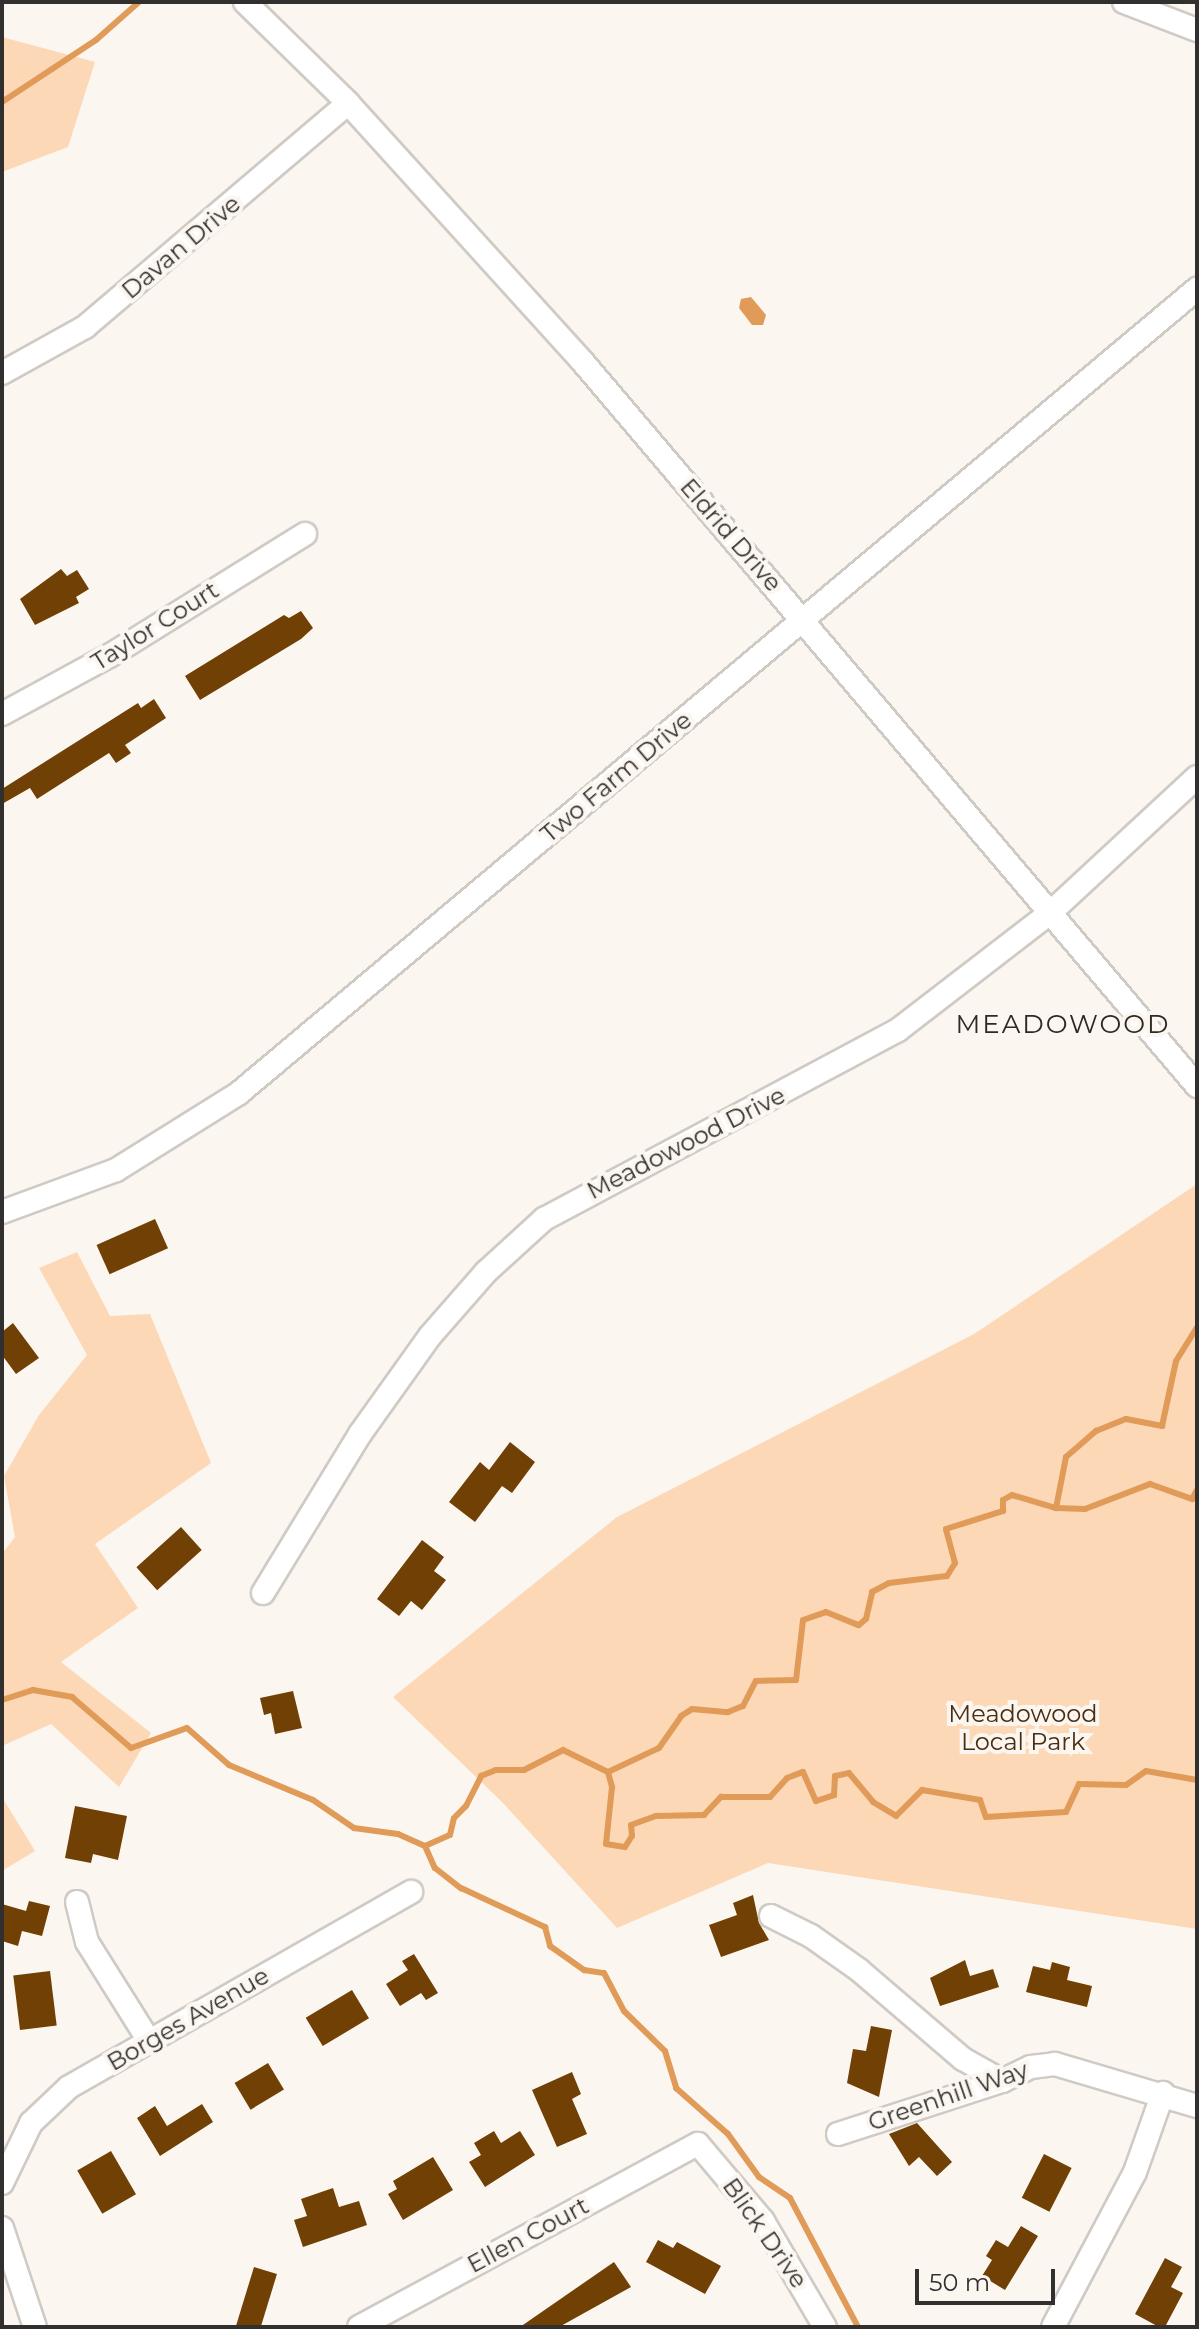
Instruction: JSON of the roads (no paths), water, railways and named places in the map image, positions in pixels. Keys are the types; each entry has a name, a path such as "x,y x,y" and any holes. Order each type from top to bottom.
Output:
{"street":[{"name":"Eldrid Drive","path":"245,2 348,103 582,361 1197,1086"},
{"path":"1124,2 1197,30"},
{"name":"Davan Drive","path":"2,373 85,327 348,103"},
{"name":"Two Farm Drive","path":"2,1212 116,1170 239,1093 1197,289"},
{"name":"Taylor Court","path":"2,714 109,656 305,534"},
{"name":"Meadowood Drive","path":"263,1593 360,1434 430,1336 544,1219 898,1030 1050,913 1197,777"},
{"name":"Borges Avenue","path":"2,2183 20,2141 46,2105 149,2041 411,1892"},
{"path":"77,1902 87,1942 149,2041"},
{"path":"771,1916 859,1970 963,2059 1002,2081"},
{"name":"Greenhill Way","path":"838,2134 1002,2081 1031,2067 1055,2064 1163,2093 1197,2106"},
{"path":"1053,2327 1129,2185 1163,2093"},
{"name":"Ellen Court","path":"359,2327 698,2144"},
{"name":"Blick Drive","path":"698,2144 763,2221 825,2327"},
{"path":"2,2228 35,2327"}],"waterway":[{"path":"2,102 96,40 139,2"},
{"path":"1056,1508 1066,1457 1096,1431 1126,1419 1162,1426 1176,1361 1197,1328"},
{"path":"2,1700 33,1690 72,1697 131,1748 187,1728 229,1765 313,1800 354,1828 398,1834 425,1846 450,1835 454,1818 466,1806 481,1776 496,1770 524,1770 563,1750 608,1772 659,1748 681,1716 692,1709 728,1712 743,1706 756,1681 796,1680 803,1620 826,1612 859,1625 866,1619 872,1592 889,1583 947,1576 955,1563 946,1529 1003,1511 1003,1500 1012,1495 1056,1508 1085,1509 1150,1484 1192,1499 1197,1490"},
{"path":"608,1772 612,1787 606,1844 625,1847 632,1836 631,1825 656,1816 704,1815 721,1797 770,1797 787,1778 803,1772 816,1801 834,1795 835,1776 849,1773 873,1802 896,1816 922,1790 980,1800 986,1817 1066,1812 1079,1784 1126,1785 1146,1771 1197,1780"},
{"path":"425,1846 435,1868 461,1888 545,1927 550,1946 584,1970 604,1973 624,2011 665,2051 676,2088 728,2134 759,2177 790,2198 858,2327"}],"district":[{"name":"MEADOWOOD","path":"1063,1025"}],"park label":[{"name":"Meadowood Local Park","path":"1023,1728"}]}
